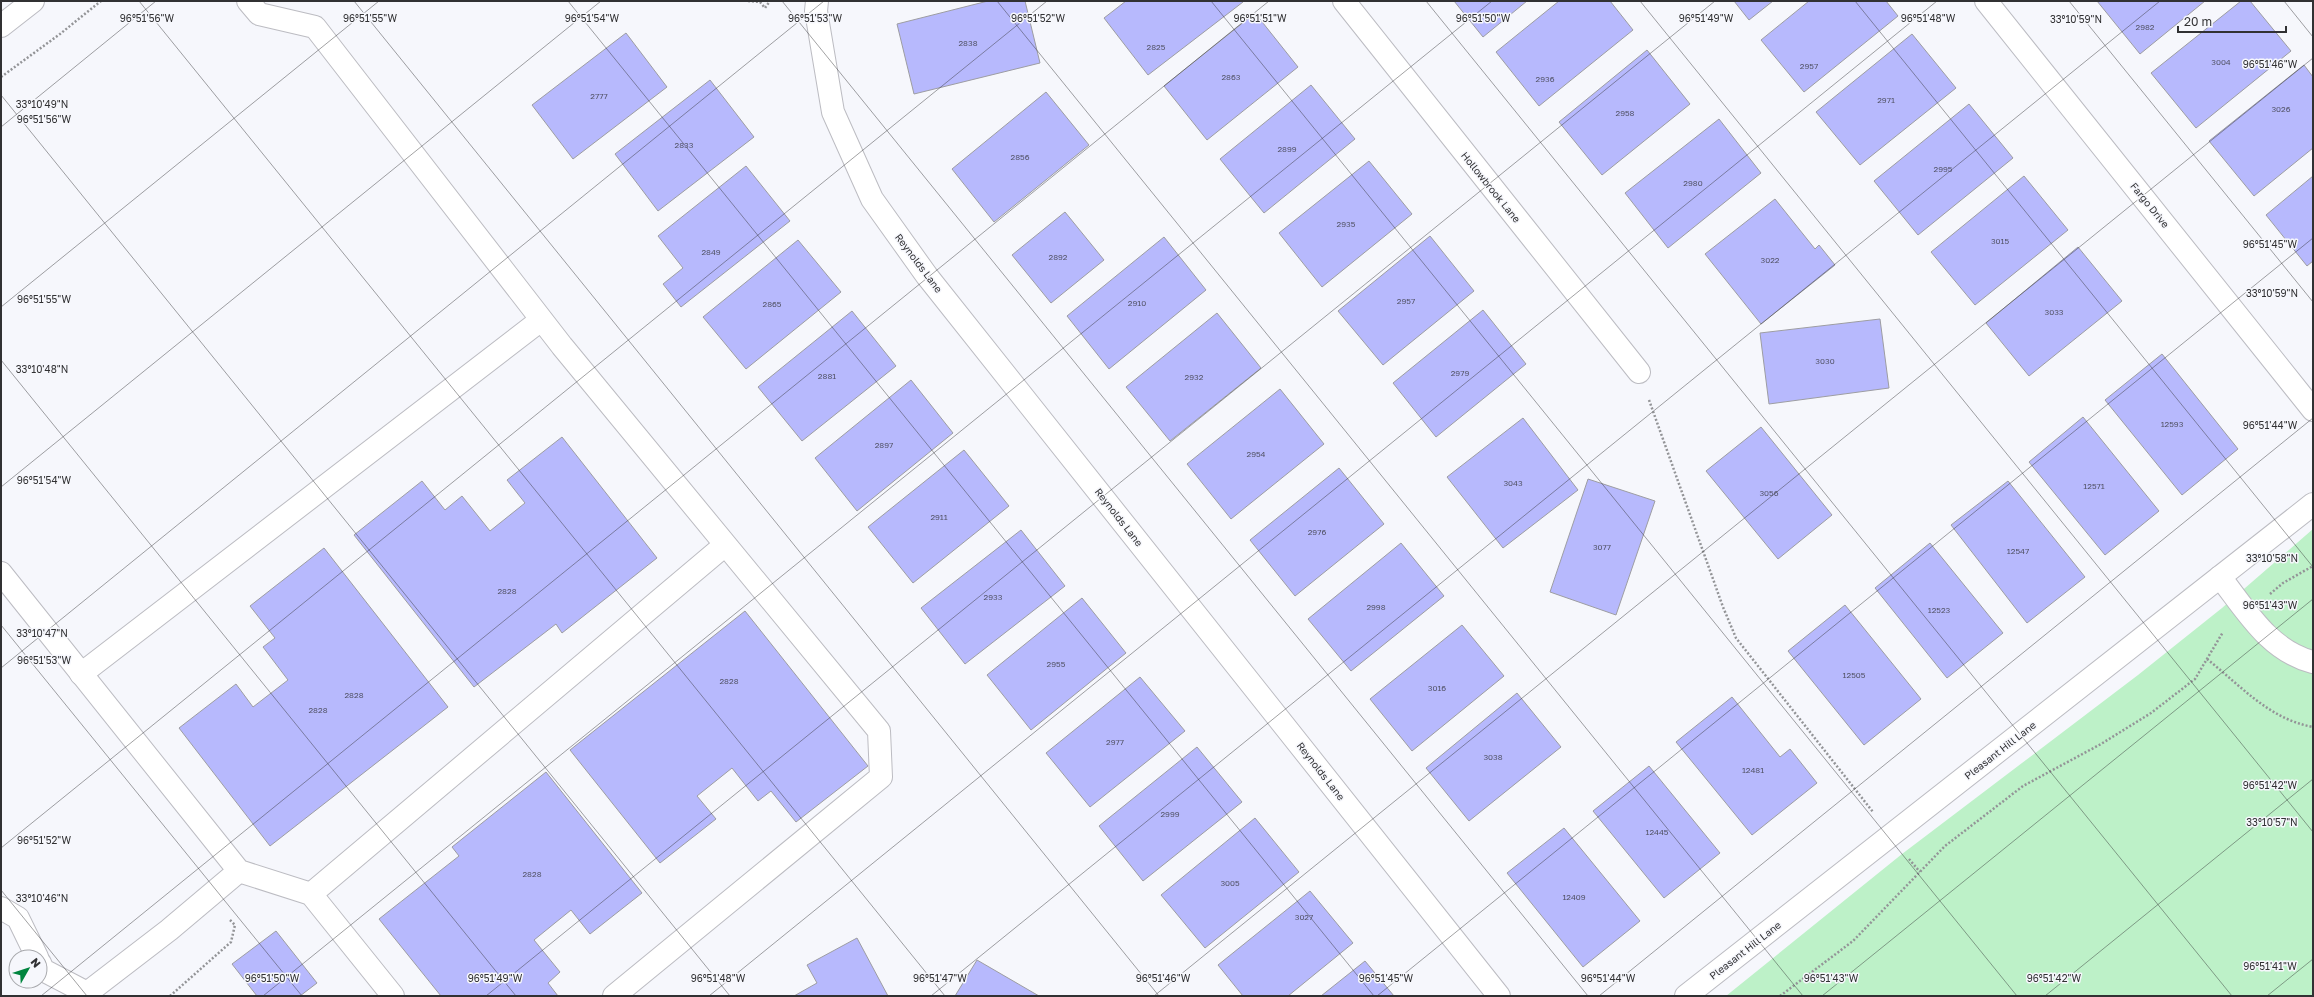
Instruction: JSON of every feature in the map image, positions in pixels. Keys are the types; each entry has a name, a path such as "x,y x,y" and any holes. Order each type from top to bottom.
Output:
{"street":[{"path":"1,26 34,1"},
{"path":"248,1 259,14 315,27 541,320 879,731 881,777 614,996"},
{"name":"Reynolds Lane","path":"817,1 816,11 833,112 872,199 927,276 1499,996"},
{"name":"Hollowbrook Lane","path":"1344,1 1639,372"},
{"name":"Fargo Drive","path":"1986,1 2313,410"},
{"path":"82,674 541,320"},
{"name":"Pleasant Hill Lane","path":"1686,996 2313,504"},
{"path":"311,894 725,545"},
{"path":"1,573 239,871 311,894 385,993"},
{"path":"2220,577 2268,639 2299,659 2313,662"},
{"path":"48,972 87,993 239,871"},
{"path":"1,908 18,918 33,949"}],"path":[{"path":"1,77 60,34 101,1"},
{"path":"748,1 760,2 765,8 770,1"},
{"path":"1639,372 1723,607 1736,638 1920,872"},
{"path":"1780,996 1853,941 1945,846 2023,786 2102,744 2151,713 2195,679 2224,631 2283,583 2313,566"},
{"path":"2207,659 2246,693 2272,711 2293,724 2313,727"},
{"path":"170,996 231,942 235,925 210,895"}],"green space":[{"path":"2313,529 2313,996 1726,996 1902,854 2138,675 2222,608"}],"building":[{"path":"988,1 1025,1 1040,63 914,94 897,24"},
{"path":"1126,1 1243,2 1148,75 1104,18"},
{"path":"1454,1 1527,1 1483,37"},
{"path":"1559,1 1610,1 1633,30 1539,106 1496,52"},
{"path":"1734,1 1773,1 1749,20"},
{"path":"1809,1 1886,1 1898,16 1804,92 1761,40"},
{"path":"2097,1 2205,1 2140,54"},
{"path":"2241,1 2250,1 2291,51 2196,128 2151,73"},
{"path":"1255,13 1298,67 1207,140 1164,86"},
{"path":"626,33 667,87 573,159 532,105"},
{"path":"1912,34 1956,88 1860,165 1816,112"},
{"path":"1647,50 1690,104 1602,175 1559,122"},
{"path":"2304,65 2313,77 2313,148 2254,196 2209,141"},
{"path":"710,80 754,137 658,211 615,154"},
{"path":"1311,85 1355,139 1264,213 1220,159"},
{"path":"1046,92 1089,145 994,222 952,169"},
{"path":"1969,104 2013,158 1918,235 1874,181"},
{"path":"1719,119 1761,173 1668,248 1625,193"},
{"path":"1369,161 1412,214 1322,287 1279,233"},
{"path":"746,166 790,221 681,307 663,284 683,268 658,236"},
{"path":"2024,176 2068,230 1975,305 1931,252"},
{"path":"2313,176 2313,261 2307,266 2266,215"},
{"path":"1775,199 1815,249 1819,245 1835,265 1761,324 1705,254"},
{"path":"1065,212 1104,260 1051,303 1012,255"},
{"path":"1430,236 1474,291 1383,365 1338,311"},
{"path":"1164,237 1206,290 1109,369 1067,316"},
{"path":"798,240 841,292 746,369 703,317"},
{"path":"2078,247 2122,301 2029,376 1986,323"},
{"path":"1483,310 1526,364 1436,437 1393,383"},
{"path":"852,311 896,366 802,441 758,387"},
{"path":"1217,313 1261,368 1170,441 1126,387"},
{"path":"1880,319 1889,388 1769,404 1760,333"},
{"path":"2162,354 2238,449 2182,495 2105,400"},
{"path":"911,380 953,433 857,511 815,458"},
{"path":"1280,389 1324,444 1231,519 1187,464"},
{"path":"2083,417 2159,511 2105,555 2029,462"},
{"path":"1523,418 1578,490 1503,548 1447,477"},
{"path":"1761,427 1832,515 1778,559 1706,471"},
{"path":"562,437 657,558 562,633 556,624 474,687 354,535 422,481 445,510 462,496 490,531 525,503 507,480"},
{"path":"964,450 1009,506 913,583 868,527"},
{"path":"1339,468 1384,524 1295,596 1250,540"},
{"path":"1588,479 1655,501 1616,615 1550,592"},
{"path":"2008,481 2085,577 2027,623 1951,525"},
{"path":"1021,530 1065,586 965,664 921,608"},
{"path":"1401,543 1444,596 1351,671 1308,619"},
{"path":"1930,543 2003,633 1947,678 1875,588"},
{"path":"324,548 448,707 270,846 179,728 236,684 253,707 288,680 263,647 275,638 250,606"},
{"path":"1082,598 1126,653 1031,730 987,675"},
{"path":"1845,605 1921,699 1864,745 1788,651"},
{"path":"745,611 868,766 796,822 771,791 758,801 732,768 697,796 716,819 660,863 570,750"},
{"path":"1462,625 1504,676 1412,751 1370,699"},
{"path":"1140,677 1185,731 1090,807 1046,753"},
{"path":"1517,693 1561,747 1469,821 1426,768"},
{"path":"1732,697 1780,757 1790,749 1817,783 1752,835 1676,742"},
{"path":"1197,747 1242,802 1143,881 1099,826"},
{"path":"1649,766 1720,853 1664,898 1593,811"},
{"path":"546,772 642,893 590,934 571,910 534,940 560,972 548,983 558,996 441,996 379,919 459,856 452,847"},
{"path":"1255,818 1299,872 1205,948 1161,895"},
{"path":"1564,828 1640,921 1583,967 1507,873"},
{"path":"1310,891 1353,943 1288,996 1243,996 1218,965"},
{"path":"276,931 317,983 300,996 257,996 232,964"},
{"path":"857,938 888,996 794,996 817,983 807,965"},
{"path":"977,960 1039,996 955,996"},
{"path":"1365,961 1394,996 1321,996"}]}
